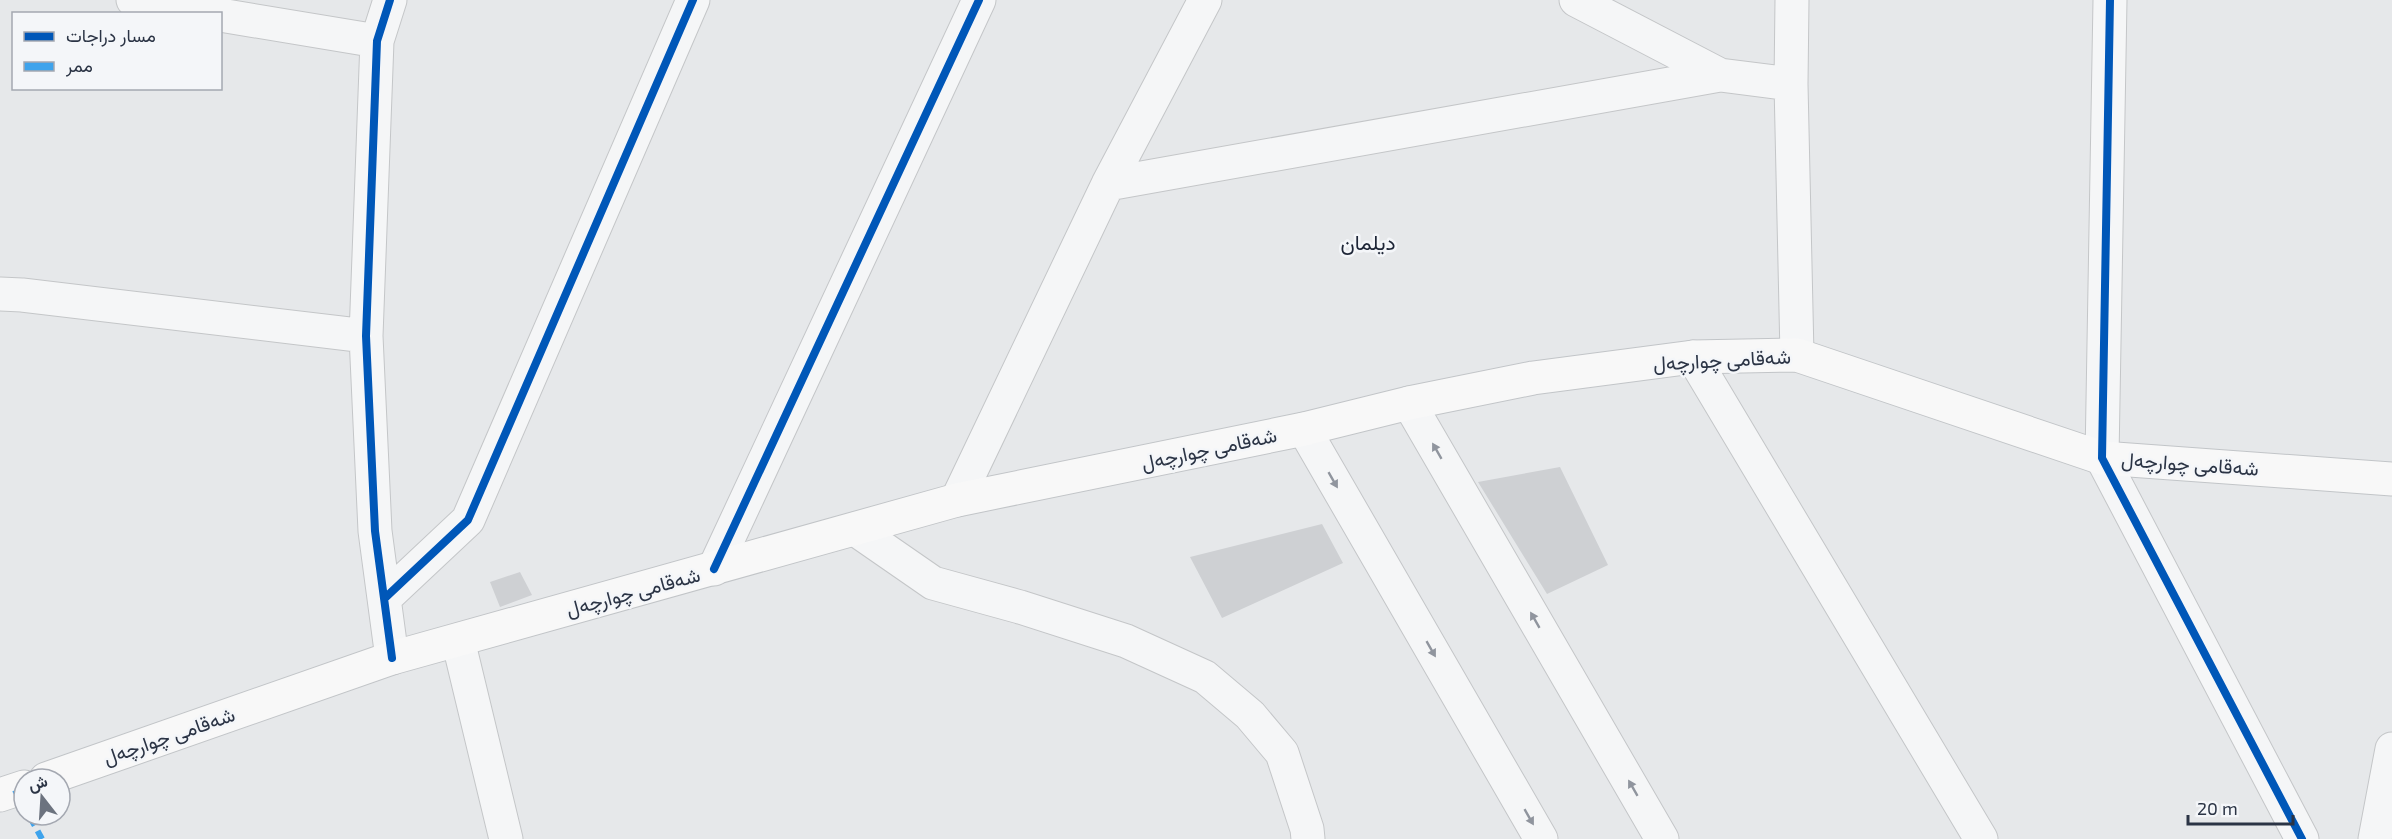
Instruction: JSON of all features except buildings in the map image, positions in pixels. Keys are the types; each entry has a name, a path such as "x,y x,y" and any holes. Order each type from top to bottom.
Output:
{"main road":[{"name":"شەقامی چوارچەل","path":"72,770 392,658 957,500 1304,429 1409,403 1533,378 1693,357 1797,355 2102,458 2392,479"}],"street":[{"path":"133,0 201,12"},
{"path":"390,0 377,41 366,336 375,531 386,597 392,658"},
{"path":"386,597 468,520 693,0"},
{"path":"714,569 979,0"},
{"path":"957,500 1107,184 1205,0"},
{"path":"1576,0 1720,75"},
{"path":"1792,0 1791,84 1797,355"},
{"path":"2110,0 2102,458 2302,839"},
{"path":"222,15 377,41"},
{"path":"1107,184 1720,75 1791,84"},
{"path":"0,294 366,336"},
{"path":"1693,357 1981,839"},
{"path":"1409,403 1662,839"},
{"path":"1304,429 1541,839"},
{"path":"855,529 933,583 1020,607 1126,641 1204,677 1250,715 1282,753 1308,839"},
{"path":"458,640 506,839"},
{"path":"2375,839 2392,749"}],"marked path":[{"path":"36,827 42,839"}],"cycle path":[{"path":"390,0 377,41 366,336 375,531 392,658"},
{"path":"386,597 468,520 693,0"},
{"path":"714,569 979,0"},
{"path":"2110,0 2102,458 2302,839"}],"district":[{"name":"دیلمان","path":"1368,243"}]}
